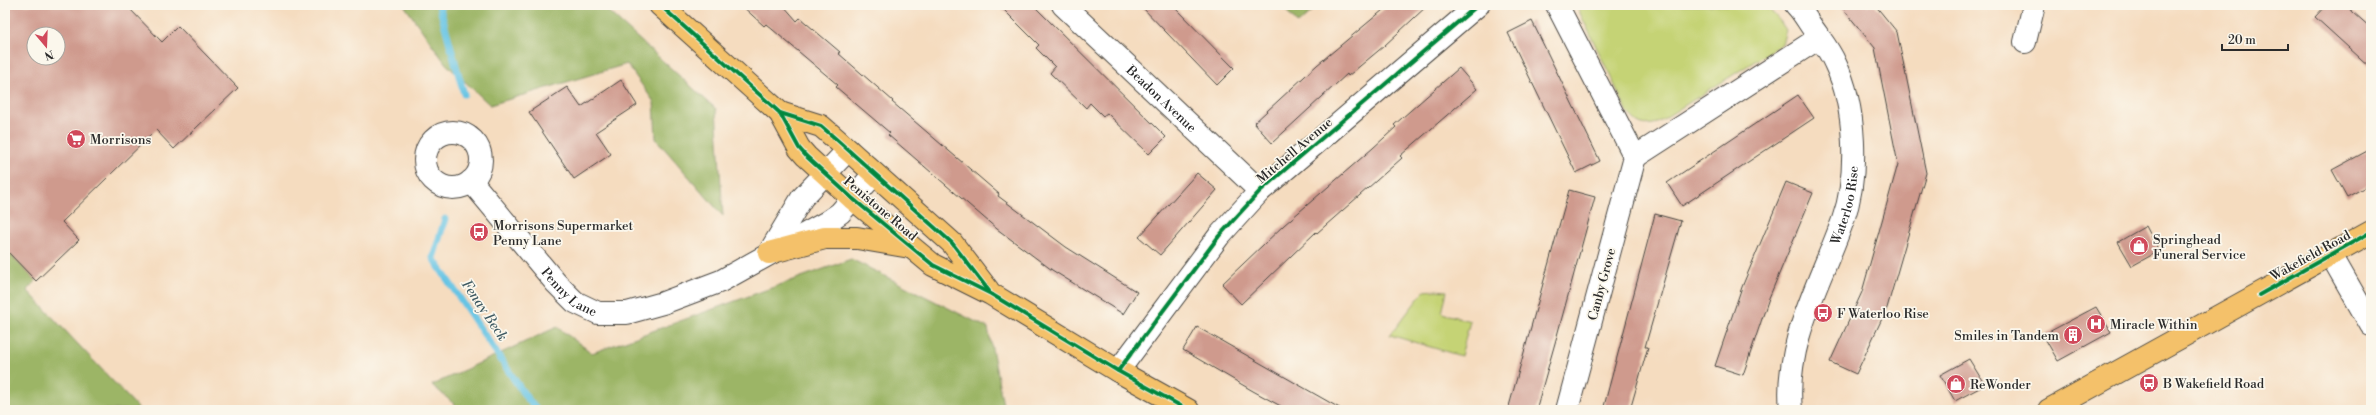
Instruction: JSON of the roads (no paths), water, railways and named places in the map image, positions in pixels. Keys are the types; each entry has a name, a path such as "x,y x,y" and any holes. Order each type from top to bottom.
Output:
{"highway":[{"name":"Penistone Road","path":"660,5 780,113 799,148 825,173 852,198 933,265 991,294 1118,371 1188,410"},
{"name":"Penistone Road","path":"780,113 821,126 952,243 991,294"},
{"name":"Wakefield Road","path":"2049,410 2371,232"},
{"path":"769,253 825,238 857,238 911,247"}],"street":[{"name":"Beadon Avenue","path":"1063,5 1260,191"},
{"name":"Mitchell Avenue","path":"1118,371 1219,236 1260,191 1478,5"},
{"path":"1557,5 1635,157 1820,38"},
{"name":"Waterloo Rise","path":"1790,410 1788,389 1798,335 1824,264 1844,219 1853,174 1852,129 1845,91 1835,62 1796,5"},
{"path":"2025,42 2034,5"},
{"path":"769,253 794,208 848,150"},
{"name":"Canby Grove","path":"1567,410 1635,157"},
{"name":"Penny Lane","path":"471,181 561,288 575,302 598,313 627,313 663,303 720,281 827,222 840,213 874,174"},
{"path":"2331,255 2371,325"}],"waterway":[{"name":"Fenay Beck","path":"439,5 464,94"},
{"name":"Fenay Beck","path":"445,219 433,258 526,397 537,410"}],"place":[{"name":"Morrisons","path":"76,139"},
{"name":"Morrisons Supermarket Penny Lane","path":"479,232"},
{"name":"Springhead Funeral Service","path":"2139,246"},
{"name":"F Waterloo Rise","path":"1823,313"},
{"name":"Miracle Within","path":"2096,324"},
{"name":"Smiles in Tandem","path":"2073,335"},
{"name":"B Wakefield Road","path":"2149,383"},
{"name":"ReWonder","path":"1956,384"}]}
